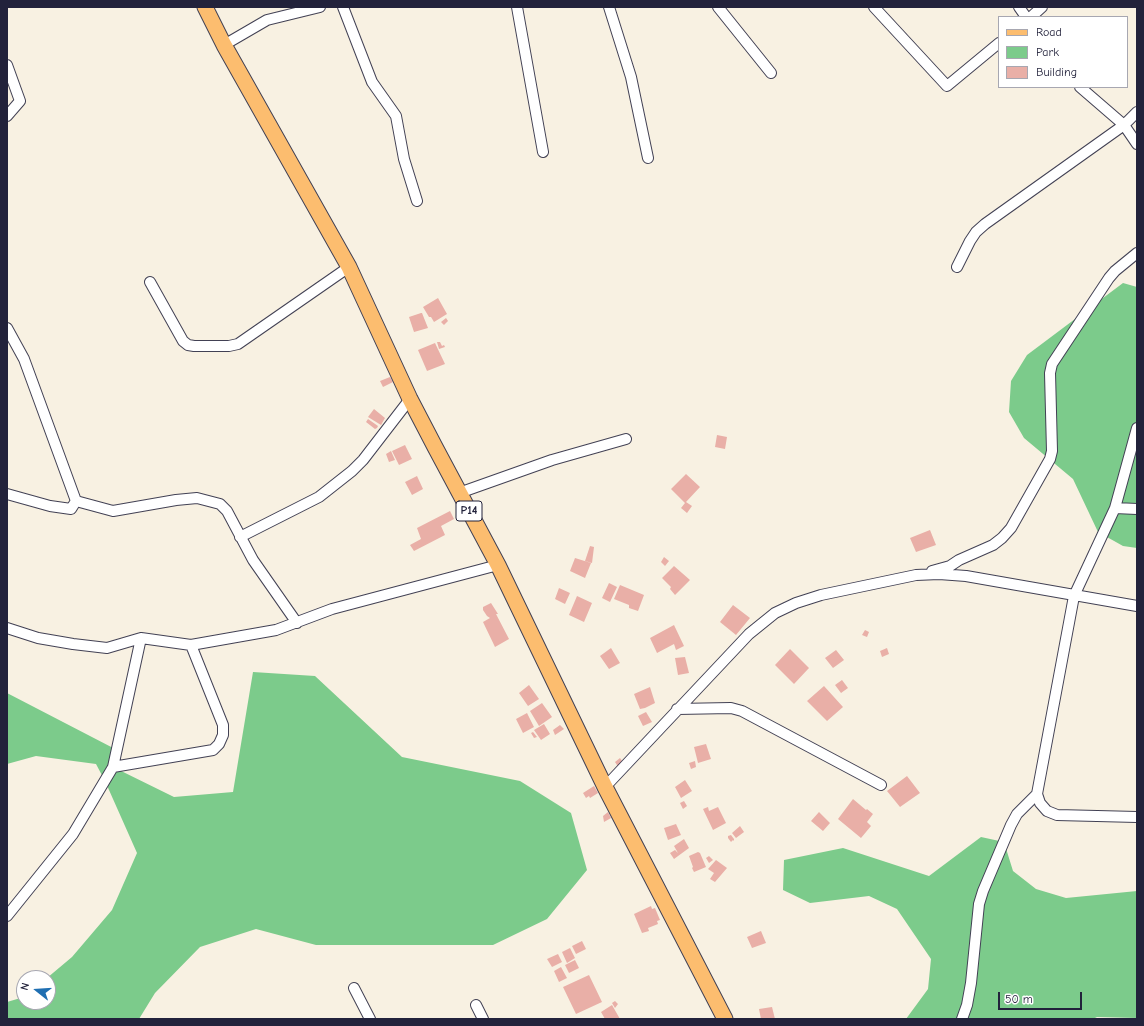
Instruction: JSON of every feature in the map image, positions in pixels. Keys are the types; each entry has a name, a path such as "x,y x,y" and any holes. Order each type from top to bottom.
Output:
{"main road":[{"name":"P14","path":"205,7 224,45 349,266 410,399 498,565 605,787 725,1019"}],"street":[{"path":"224,45 267,20 320,7"},
{"path":"343,7 372,82 396,116 404,159 417,201"},
{"path":"517,7 544,152"},
{"path":"609,7 631,77 648,158"},
{"path":"718,7 771,73"},
{"path":"874,7 947,86 998,44"},
{"path":"1019,7 1025,16"},
{"path":"1032,16 1042,7"},
{"path":"7,64 20,101 7,116"},
{"path":"1081,88 1124,125 1137,144"},
{"path":"957,267 970,241 976,232 985,224 1124,125 1137,112"},
{"path":"605,787 749,634 776,613 796,602 821,595 916,575 950,566 959,560 993,545 1002,538 1011,528 1050,459 1052,450 1050,373 1052,364 1109,278 1115,271 1137,253"},
{"path":"150,282 183,341 188,345 194,346 229,346 238,344 349,266"},
{"path":"7,328 24,359 76,501"},
{"path":"240,537 318,497 352,471 363,460 410,399"},
{"path":"1137,428 1114,508 1074,596 1037,794 1040,803 1047,811 1057,815 1137,817"},
{"path":"459,493 552,460 626,439"},
{"path":"7,494 50,506 70,509 76,501"},
{"path":"76,501 113,510 196,498 214,501 223,506 227,511 253,560 297,623"},
{"path":"1114,508 1137,509"},
{"path":"7,628 38,638 107,648 141,638 191,645 276,630 332,609 498,565"},
{"path":"916,575 940,574 966,576 1137,606"},
{"path":"7,916 73,834 113,767 141,638"},
{"path":"113,767 213,750 219,744 223,736 223,725 191,645"},
{"path":"678,709 731,708 742,711 881,785"},
{"path":"962,1019 971,983 979,904 983,891 1011,824 1017,814 1037,794"},
{"path":"354,988 370,1019"},
{"path":"476,1005 483,1019"}],"green space":[{"path":"1123,283 1137,287 1137,548 1123,546 1098,532 1073,479 1024,438 1009,412 1011,381 1027,355"},
{"path":"253,672 315,676 402,757 520,781 571,813 587,870 547,919 493,945 316,945 256,929 200,947 155,993 139,1019 7,1019 7,1002 16,999 16,1010 56,1010 56,970 72,957 112,910 137,853 96,764 36,756 7,764 7,693 117,750 113,767 174,797 233,792"},
{"path":"981,837 1004,842 1013,871 1036,889 1066,898 1137,891 1137,1018 906,1019 928,989 931,959 897,909 869,896 810,903 783,890 784,860 843,848 929,876"}],"building":[{"path":"438,298 447,314 434,322 423,307"},
{"path":"422,313 428,328 414,332 409,317"},
{"path":"446,318 448,321 444,325 441,322"},
{"path":"437,342 440,342 442,346 444,345 445,347 439,349"},
{"path":"435,343 445,364 427,371 418,350"},
{"path":"390,377 393,382 383,387 380,381"},
{"path":"374,409 385,418 381,425 368,417"},
{"path":"368,419 378,426 377,428 375,429 366,422"},
{"path":"717,435 727,437 725,449 715,447"},
{"path":"405,445 412,459 399,465 392,451"},
{"path":"391,451 395,460 389,462 386,454"},
{"path":"686,474 700,487 686,502 692,506 687,513 681,508 685,503 671,489"},
{"path":"417,476 423,489 412,495 405,482"},
{"path":"450,511 454,519 441,526 445,535 414,551 410,545 421,539 417,528"},
{"path":"930,530 936,545 916,552 910,538"},
{"path":"590,546 594,547 592,563 585,561"},
{"path":"664,557 669,561 665,566 661,562"},
{"path":"575,558 591,563 585,578 570,571"},
{"path":"674,566 690,580 675,595 670,589 671,587 662,578"},
{"path":"609,583 617,587 610,602 602,598"},
{"path":"620,585 644,595 638,611 629,608 629,605 614,599"},
{"path":"559,588 570,593 565,604 555,599"},
{"path":"577,596 592,603 584,622 569,615"},
{"path":"491,603 498,614 496,614 509,639 495,647 483,622 490,618 483,610 483,607"},
{"path":"733,605 750,618 736,635 720,622"},
{"path":"674,625 684,646 676,650 674,644 657,653 650,638"},
{"path":"865,630 869,632 867,637 862,635"},
{"path":"611,648 620,663 609,669 600,656"},
{"path":"887,648 889,654 882,657 880,651"},
{"path":"790,649 809,668 794,684 775,665"},
{"path":"836,650 844,660 833,668 825,658"},
{"path":"685,657 689,673 678,675 675,658"},
{"path":"842,680 848,688 841,693 835,685"},
{"path":"529,685 539,699 528,706 519,693"},
{"path":"824,686 843,707 827,721 807,701"},
{"path":"650,687 655,703 640,709 634,694"},
{"path":"542,703 552,717 539,726 530,711"},
{"path":"646,712 652,722 643,726 638,716"},
{"path":"527,713 534,727 523,733 516,719"},
{"path":"544,724 550,734 541,740 534,730"},
{"path":"560,725 564,729 555,735 553,730"},
{"path":"533,732 537,737 534,738 531,733"},
{"path":"706,744 711,759 698,763 694,747"},
{"path":"620,758 624,764 619,768 615,762"},
{"path":"695,761 696,767 691,769 689,763"},
{"path":"907,776 920,793 900,807 887,791"},
{"path":"685,780 692,791 681,798 675,787"},
{"path":"594,786 598,793 590,798 589,796 586,798 583,793"},
{"path":"853,799 873,814 867,822 871,826 861,838 838,819"},
{"path":"684,801 687,806 683,809 680,803"},
{"path":"708,807 709,811 718,807 726,823 713,830 703,809"},
{"path":"608,812 611,818 604,822 603,816"},
{"path":"819,812 830,823 823,831 811,821"},
{"path":"676,824 681,835 668,840 664,828"},
{"path":"740,826 744,832 736,838 732,833"},
{"path":"731,835 734,841 733,840 731,842 728,836"},
{"path":"684,839 689,848 674,859 670,853 675,850 678,853 674,846"},
{"path":"698,852 700,853 706,867 694,872 689,856"},
{"path":"709,856 713,860 709,863 706,858"},
{"path":"716,860 727,868 715,882 710,879 714,873 708,869"},
{"path":"651,906 652,909 655,908 660,920 657,921 658,924 648,928 649,931 642,933 634,914"},
{"path":"761,931 766,943 752,948 747,937"},
{"path":"582,941 586,949 576,954 572,946"},
{"path":"570,948 575,958 567,963 562,952"},
{"path":"558,954 562,962 552,967 547,959"},
{"path":"575,960 579,968 569,973 565,965"},
{"path":"561,967 567,978 559,982 554,971"},
{"path":"589,975 602,1002 576,1014 563,987"},
{"path":"615,1001 618,1004 615,1008 612,1003"},
{"path":"612,1005 620,1019 605,1019 601,1012"},
{"path":"772,1007 775,1019 761,1019 759,1009"}]}
